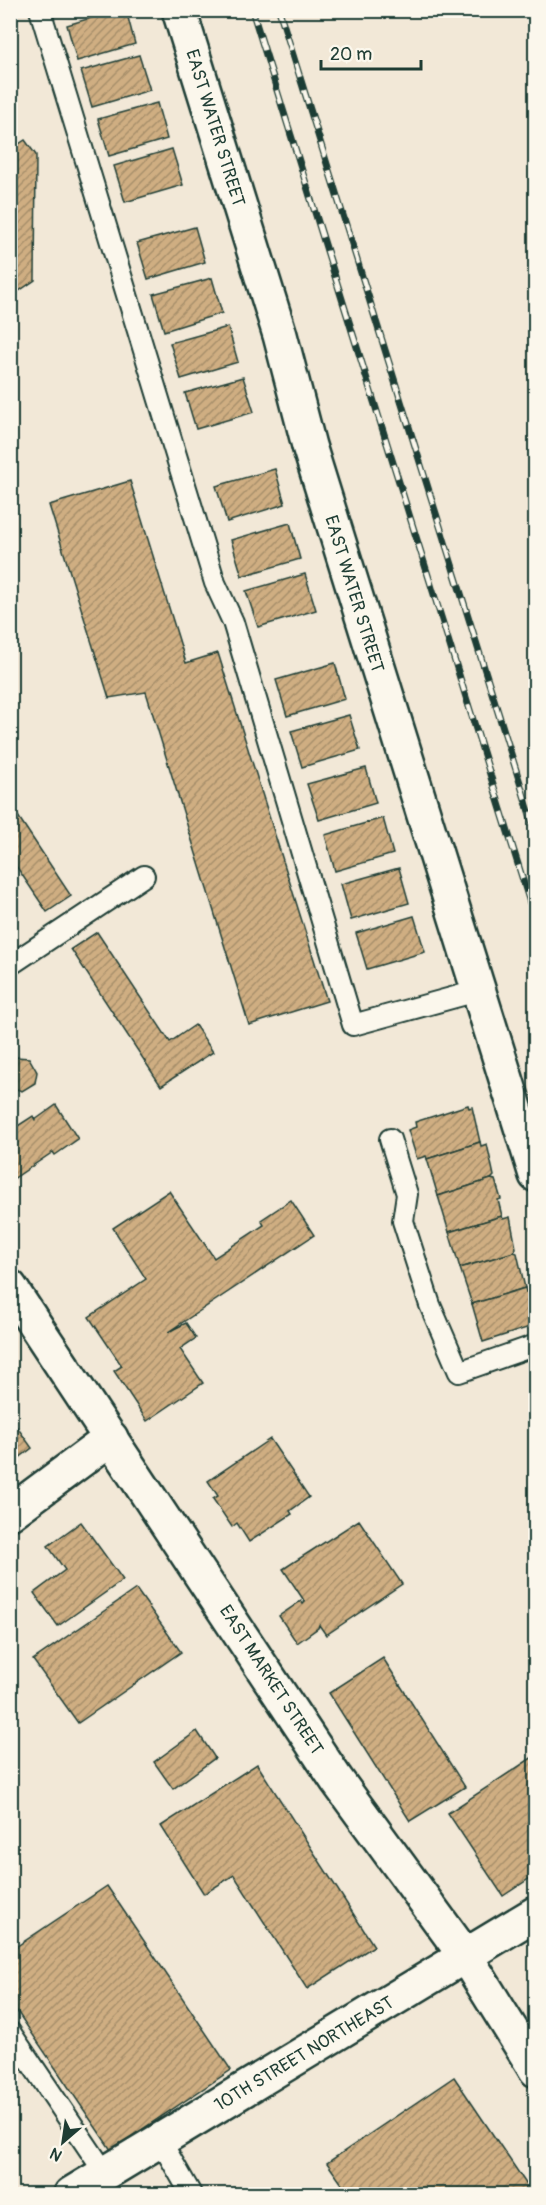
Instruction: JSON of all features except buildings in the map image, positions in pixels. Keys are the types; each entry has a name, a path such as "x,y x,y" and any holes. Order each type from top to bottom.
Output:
{"street":[{"name":"EAST WATER STREET","path":"179,10 280,335 309,446 536,1175"},
{"name":"EAST MARKET STREET","path":"10,1287 336,1779 465,1956 536,2070"},
{"path":"10,1513 111,1438"},
{"name":"10TH STREET NORTHEAST","path":"71,2194 536,1912"}],"lane":[{"path":"40,10 215,583 233,622 353,1025 477,991"},
{"path":"10,965 144,876"},
{"path":"390,1139 407,1194 403,1221 430,1305 459,1372 536,1345"},
{"path":"10,2032 105,2173"},
{"path":"160,2140 191,2194"}],"railway":[{"path":"252,10 536,922"},
{"path":"279,10 536,834"}]}
